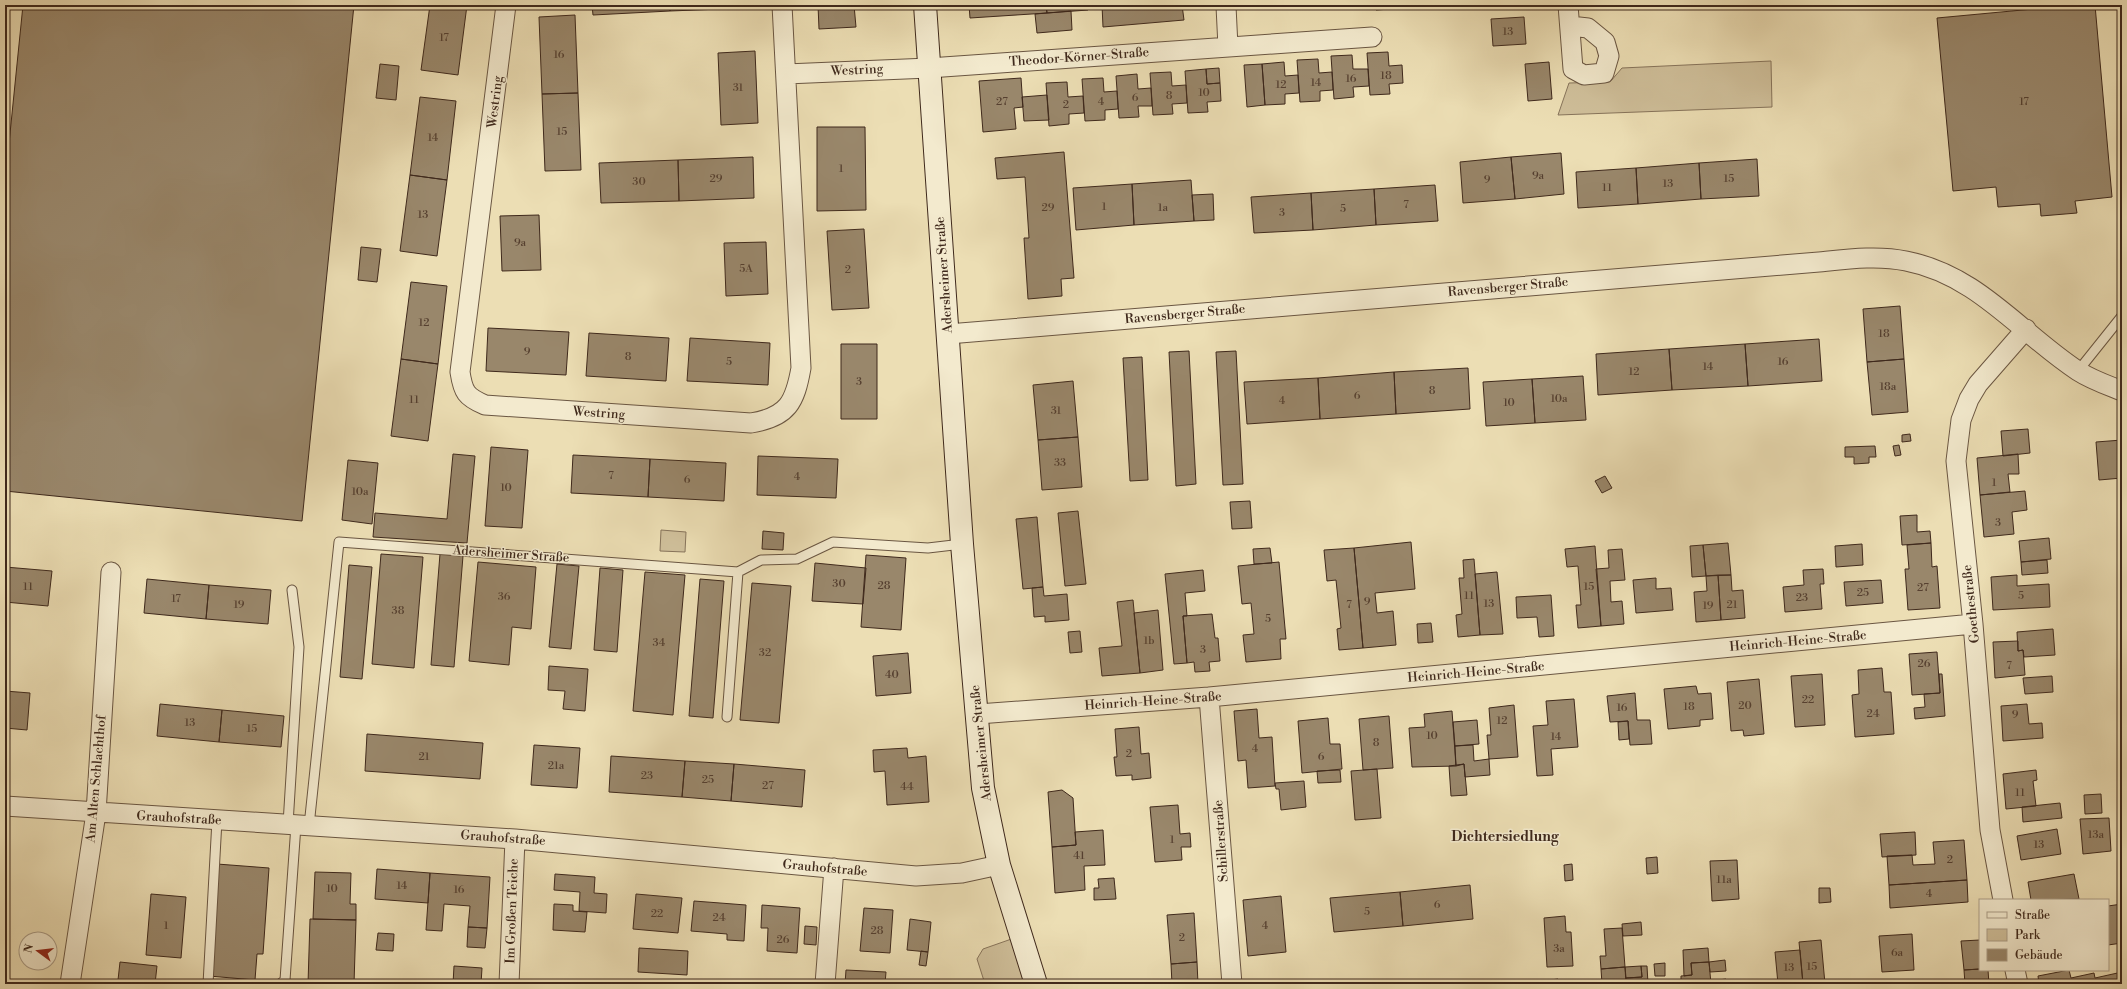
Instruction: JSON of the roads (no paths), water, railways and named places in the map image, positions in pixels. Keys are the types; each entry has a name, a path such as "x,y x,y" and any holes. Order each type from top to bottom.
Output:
{"main road":[{"name":"Adersheimer Straße","path":"925,5 962,544 978,714 983,788 999,865 1036,984"}],"street":[{"name":"Westring","path":"506,5 460,372 462,387 467,395 485,405 752,423 765,421 780,414 790,404 797,390 801,368 782,5"},
{"path":"1568,5 1570,26"},
{"path":"1226,6 1228,47"},
{"name":"Theodor-Körner-Straße","path":"929,68 1372,38"},
{"name":"Westring","path":"786,74 929,68"},
{"name":"Ravensberger Straße","path":"948,334 1879,258 1905,260 1939,270 1984,297 2026,329 2043,345 2078,371 2122,391"},
{"name":"Goethestraße","path":"2003,899 1990,830 1973,624 1956,461 1961,420 1969,400 1978,384 2026,329"},
{"name":"Am Alten Schlachthof","path":"70,984 96,813 111,572"},
{"name":"Heinrich-Heine-Straße","path":"978,714 1209,697 1973,624"},
{"name":"Schillerstraße","path":"1209,697 1232,984"},
{"name":"Grauhofstraße","path":"5,806 515,839 916,876 962,872 999,865"},
{"name":"Im Großen Teiche","path":"509,984 515,839"},
{"path":"825,984 834,868"},
{"path":"2015,971 2018,984"}],"lane":[{"path":"2078,371 2122,316"},
{"name":"Adersheimer Straße","path":"297,825 339,542 738,572"},
{"path":"727,717 738,572 761,560 797,559 833,542 928,548 962,544"},
{"path":"280,984 285,980 297,825 299,647 292,590"},
{"path":"208,984 216,820"}],"district":[{"name":"Dichtersiedlung","path":"1505,837"}]}
